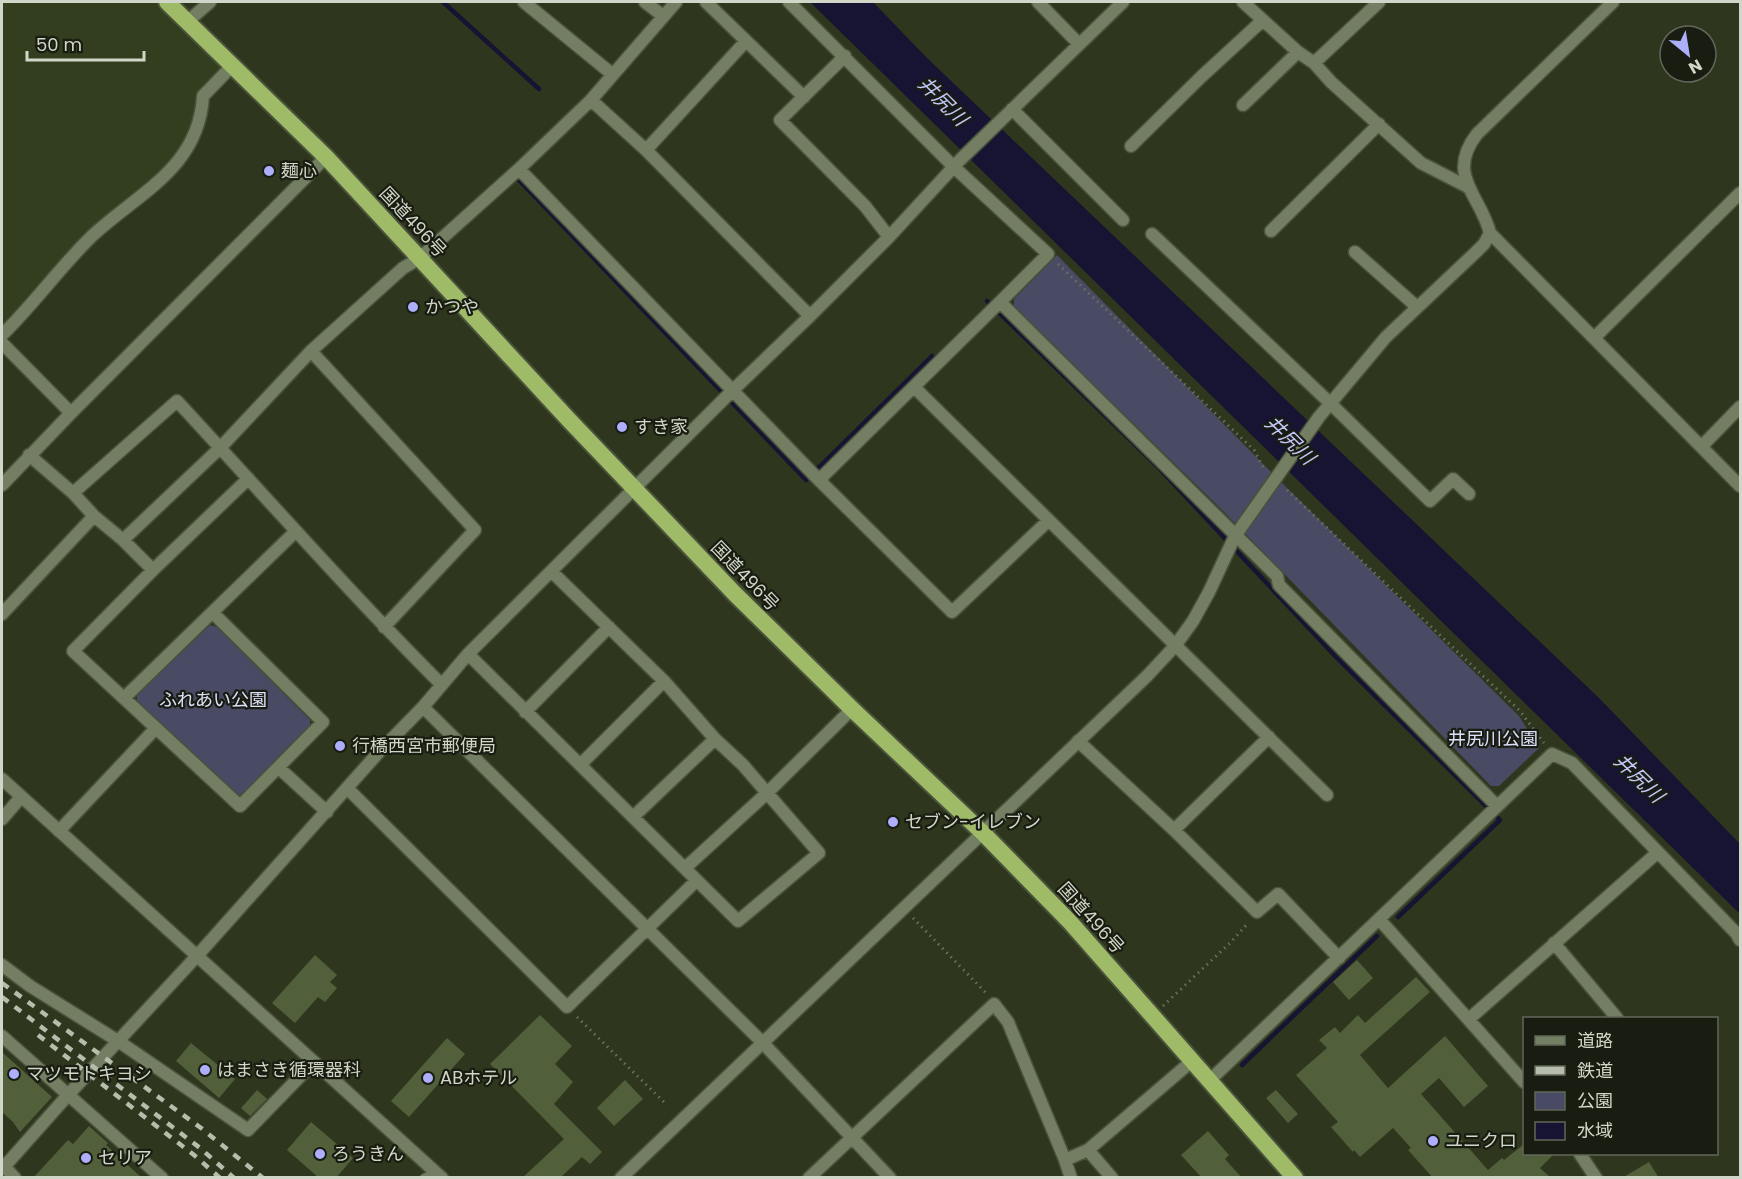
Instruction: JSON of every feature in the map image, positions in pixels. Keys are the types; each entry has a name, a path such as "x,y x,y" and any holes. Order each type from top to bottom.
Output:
{"highway":[{"name":"国道496号","path":"167,2 326,157 569,420 735,594 852,709 983,832 1071,922 1295,1178"}],"street":[{"path":"187,22 210,2"},
{"path":"524,2 612,74"},
{"path":"645,2 663,16"},
{"path":"123,540 220,448 311,351 403,268 420,258 519,169 591,100 676,2"},
{"path":"706,2 804,97"},
{"path":"789,2 1048,254 819,480"},
{"path":"1038,2 1079,44"},
{"path":"15,1178 2,1167 196,957 379,752 423,707 468,654 1123,2"},
{"path":"1243,2 1298,52 1314,63 1331,82 1421,163 1468,187"},
{"path":"1314,63 1379,2"},
{"path":"1613,2 1477,134 1467,147 1464,159 1468,187 1488,225 1490,234 1740,486"},
{"path":"1131,146 1263,20"},
{"path":"646,150 746,41"},
{"path":"1243,105 1298,52"},
{"path":"845,56 780,120 865,206 889,237"},
{"path":"2,335 93,236 156,185 180,160 202,117 203,96 232,66"},
{"path":"591,100 646,150 810,316"},
{"path":"1010,112 1123,220"},
{"path":"1271,231 1380,124"},
{"path":"2,485 29,455 326,157"},
{"path":"519,169 732,391 952,612 1048,521"},
{"path":"1594,338 1740,193"},
{"path":"1152,234 1430,501 1454,479 1469,494"},
{"path":"621,1178 1148,676 1175,646 1209,592 1235,536 1275,476 1319,417 1386,337 1475,253 1490,234"},
{"path":"1355,252 1417,307"},
{"path":"1000,302 1277,576 1279,585 1497,806"},
{"path":"2,343 71,413"},
{"path":"311,351 475,530 384,627"},
{"path":"914,387 1327,795"},
{"path":"73,493 177,400 295,532 442,685"},
{"path":"1702,446 1740,407"},
{"path":"29,455 73,493 94,516 123,540 153,570"},
{"path":"213,613 323,722 240,806 73,651 248,479"},
{"path":"2,614 94,516"},
{"path":"124,698 295,532"},
{"path":"468,654 738,921 819,854 743,765 715,739 664,681 552,572"},
{"path":"525,712 609,627"},
{"path":"580,765 664,681"},
{"path":"423,707 762,1042 890,1178"},
{"path":"685,868 852,709"},
{"path":"58,831 155,729"},
{"path":"1174,830 1269,737"},
{"path":"633,818 715,739"},
{"path":"1078,741 1174,830 1257,912 1278,894 1339,958"},
{"path":"1209,1081 1552,754 1572,763 1736,933 1740,940"},
{"path":"279,768 327,812"},
{"path":"2,779 314,1062 433,1176"},
{"path":"348,789 567,1007 696,881"},
{"path":"2,819 21,797"},
{"path":"1469,1019 1658,853"},
{"path":"1379,920 1523,1081"},
{"path":"1554,943 1616,1017"},
{"path":"2,965 30,986 118,1041 248,1131 314,1062"},
{"path":"809,1178 994,1004 1008,1022 1071,1178"},
{"path":"2,1036 162,1178"},
{"path":"1065,1161 1088,1150 1192,1061"},
{"path":"1088,1150 1112,1178"},
{"path":"1581,1155 1596,1178"}],"path":[{"path":"1048,254 1254,450 1264,469"},
{"path":"1287,490 1520,711 1552,754"},
{"path":"904,909 984,990 994,1004"},
{"path":"1152,1016 1231,942 1257,912"},
{"path":"567,1007 666,1104"}],"shaded area":[{"path":"2,2 167,2 232,66 203,96 180,160 93,235 2,335"}],"green space":[{"name":"井尻川公園","path":"1057,255 1275,476 1519,716 1539,748 1499,786 1491,786 1222,510 1014,307 1014,299"},
{"name":"ふれあい公園","path":"210,625 217,627 310,720 310,726 240,797 137,702 137,695"}],"water":[{"name":"井尻川","path":"810,2 873,2 926,57 1599,698 1740,844 1740,914"}],"building":[{"path":"315,955 337,975 330,982 337,988 325,1002 318,997 295,1023 272,1003"},
{"path":"1357,960 1373,978 1349,1000 1333,982"},
{"path":"1416,977 1430,992 1360,1055 1388,1088 1445,1036 1488,1086 1464,1107 1439,1078 1421,1094 1488,1170 1523,1145 1523,1155 1553,1155 1540,1168 1551,1178 1433,1178 1408,1150 1411,1148 1393,1128 1360,1157 1354,1150 1353,1152 1331,1127 1338,1122 1296,1075 1327,1048 1319,1040 1335,1027 1340,1033 1358,1015 1365,1023"},
{"path":"540,1015 572,1046 555,1064 573,1082 554,1104 602,1152 590,1164 582,1157 560,1178 522,1178 564,1139 490,1064"},
{"name":"ABホテル","path":"447,1038 465,1054 409,1117 391,1101"},
{"name":"はまさき循環器科","path":"191,1043 235,1079 219,1098 176,1061"},
{"name":"マツモトキヨシ","path":"2,1052 52,1097 20,1132 2,1112"},
{"path":"625,1080 643,1099 614,1126 597,1108"},
{"path":"257,1090 267,1099 250,1116 241,1108"},
{"path":"1276,1090 1298,1114 1288,1123 1266,1098"},
{"name":"ろうきん","path":"311,1122 353,1158 336,1178 319,1178 287,1150"},
{"name":"セリア","path":"89,1126 142,1178 33,1178 68,1140 73,1144"},
{"path":"1208,1131 1229,1155 1225,1159 1242,1178 1202,1178 1181,1155"},
{"path":"1649,1162 1659,1178 1622,1178"}],"waterway":[{"path":"443,2 539,89"},
{"path":"519,180 806,480 932,356"},
{"path":"987,301 1158,467 1335,656 1500,820 1398,917"},
{"path":"1242,1065 1377,936"}],"railway":[{"path":"2,983 201,1128 263,1178"},
{"path":"2,997 200,1148 234,1178"},
{"path":"38,1035 194,1155 220,1178"}],"place":[{"name":"麺心","path":"269,171"},
{"name":"かつや","path":"413,307"},
{"name":"すき家","path":"622,427"},
{"name":"行橋西宮市郵便局","path":"340,746"},
{"name":"セブン-イレブン","path":"893,822"},
{"name":"はまさき循環器科","path":"205,1070"},
{"name":"マツモトキヨシ","path":"14,1074"},
{"name":"ABホテル","path":"428,1078"},
{"name":"ユニクロ","path":"1433,1141"},
{"name":"ろうきん","path":"320,1154"},
{"name":"セリア","path":"86,1158"}]}
